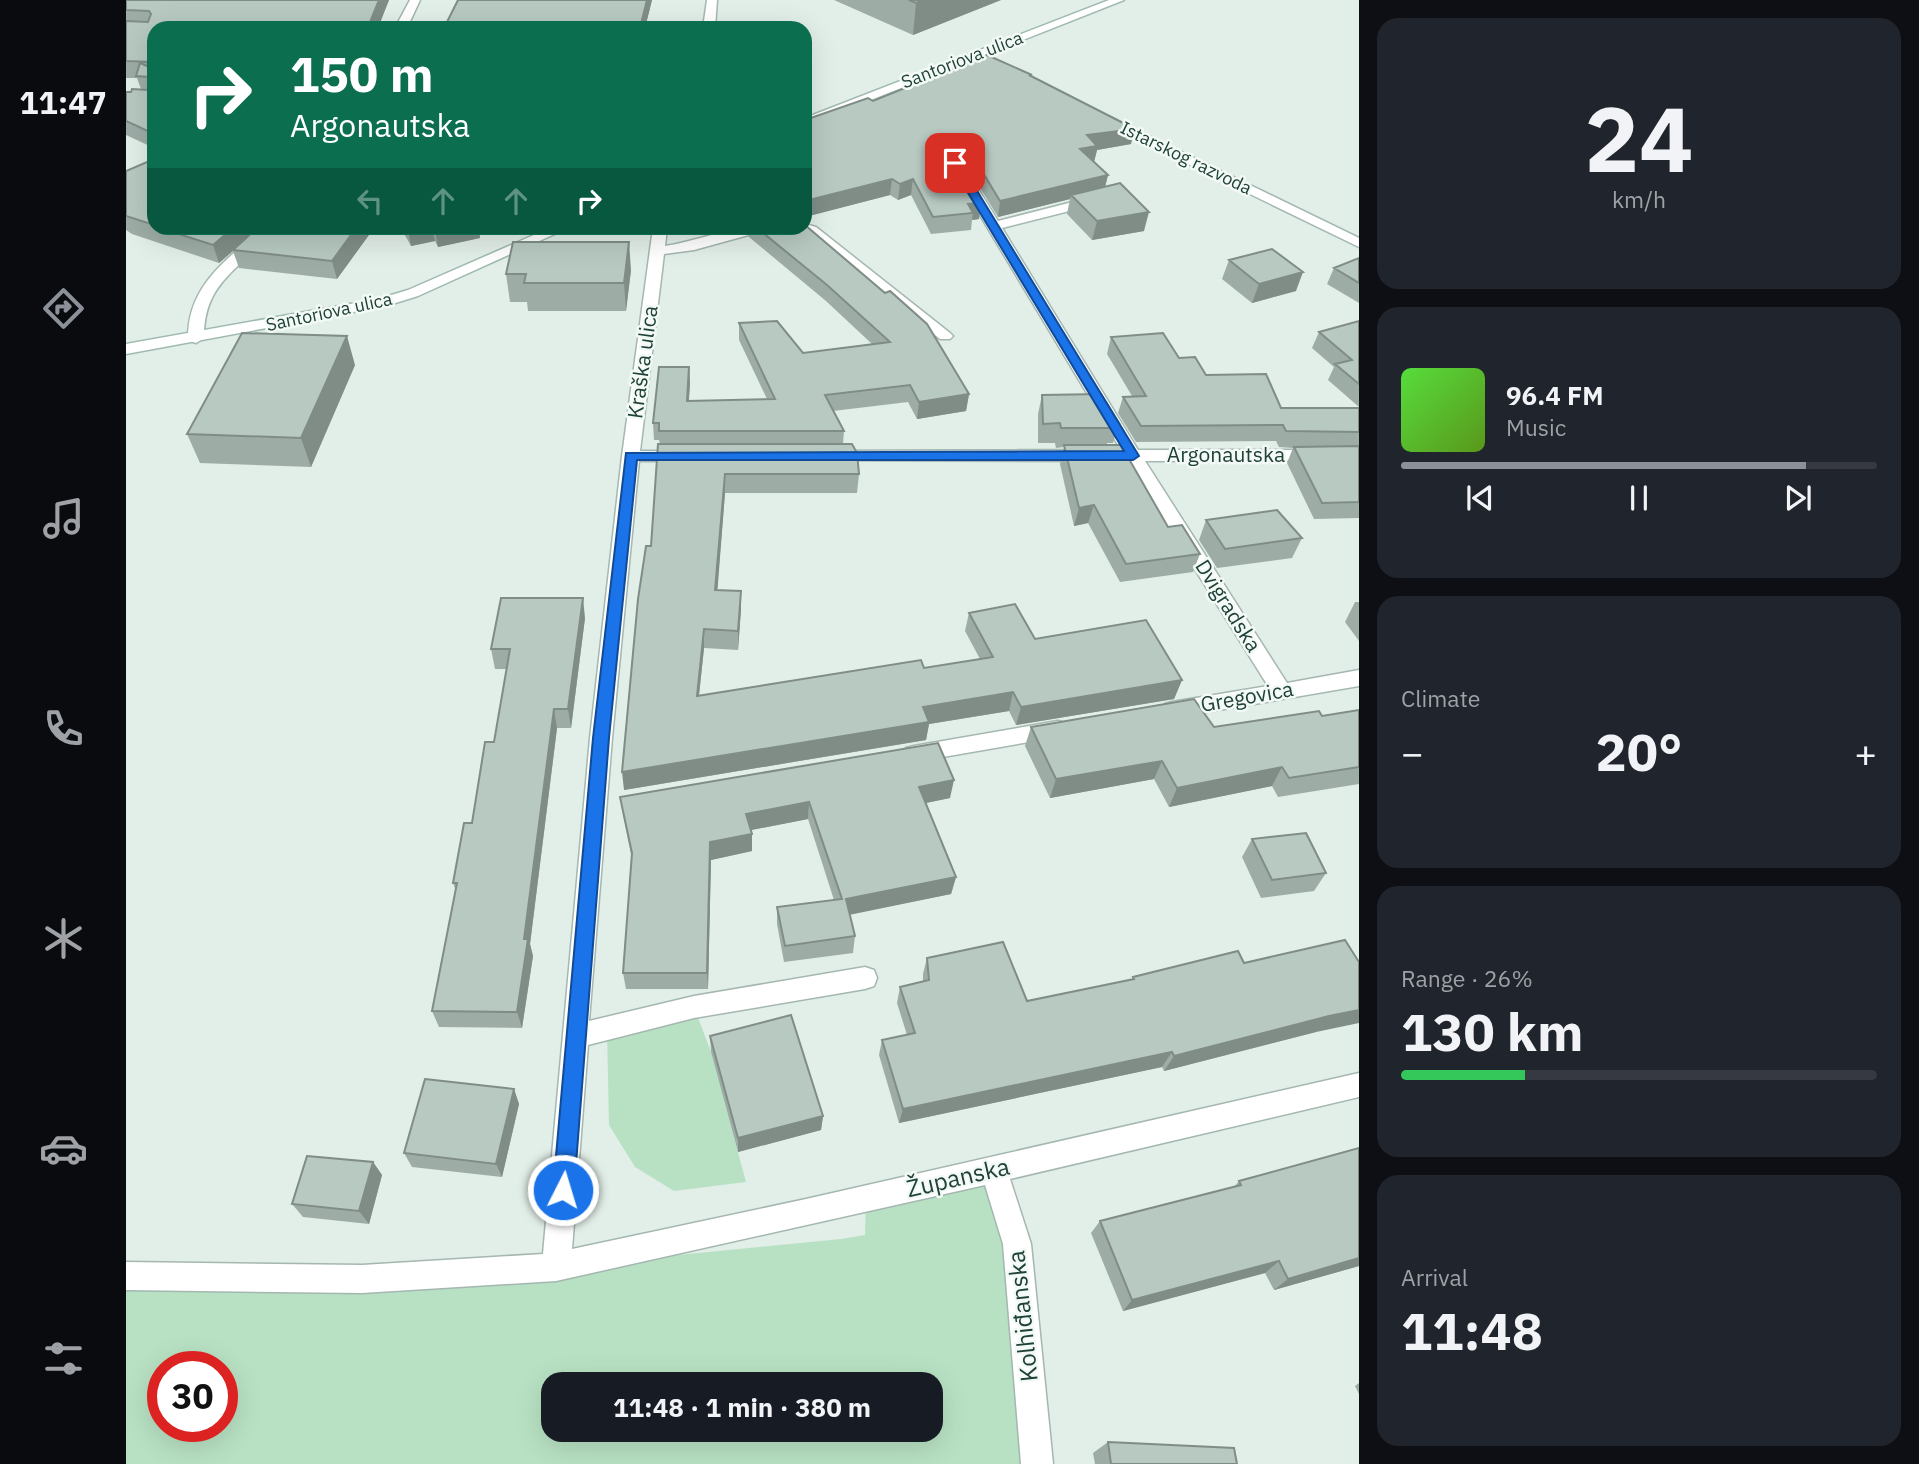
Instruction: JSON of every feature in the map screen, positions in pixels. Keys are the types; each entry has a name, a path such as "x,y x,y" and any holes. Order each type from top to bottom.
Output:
{"street":[{"path":"404,21 415,0"},
{"path":"710,21 712,0"},
{"name":"Santoriova ulica","path":"812,119 1119,0"},
{"path":"975,55 999,67"},
{"name":"Istarskog razvoda","path":"1096,114 1359,243"},
{"name":"Dvigradska","path":"955,163 1133,456 1282,691"},
{"path":"995,226 1115,195"},
{"path":"812,231 945,336"},
{"path":"196,338 197,313 203,297 227,269 263,235"},
{"name":"Santoriova ulica","path":"126,349 382,303 413,293 545,235"},
{"name":"Kraška ulica","path":"556,1267 604,806 601,738 631,456 659,235"},
{"path":"658,251 694,246 733,235"},
{"name":"Argonautska","path":"812,456 1359,455"},
{"path":"631,456 701,456"},
{"name":"Gregovica","path":"1145,714 1359,678"},
{"path":"899,756 1077,726"},
{"path":"578,1036 694,1007 864,978"},
{"name":"Županska","path":"126,1276 362,1279 556,1267 994,1170 1359,1085"},
{"name":"Kolhiđanska","path":"994,1170 1017,1244 1037,1464"}],"green space":[{"path":"694,1007 711,1052 746,1182 674,1191 635,1167 609,1125 607,1029"},
{"path":"994,1170 1033,1464 126,1464 126,1276 556,1267 865,1235 866,1198"}],"building":[{"path":"126,0 379,0 370,21 148,21 151,14 149,11 126,10"},
{"path":"458,0 647,0 642,21 448,21"},
{"path":"126,21 147,22 147,62 126,61"},
{"path":"987,55 1032,75 1029,75 1135,129 1087,135 1097,146 1080,149 1108,175 1000,201 967,146 956,141 948,148 981,203 968,204 973,213 933,217 913,179 900,184 892,179 812,199 812,118 868,98 873,101"},
{"path":"140,63 147,66 147,77 136,76"},
{"path":"132,89 147,90 147,131 126,121 126,92 131,92"},
{"path":"147,162 147,223 126,216 126,171"},
{"path":"1120,183 1149,212 1097,221 1071,195"},
{"path":"812,231 885,293 890,291 927,324 969,394 919,402 910,385 825,395 844,431 659,431 659,423 653,423 659,367 689,367 687,401 775,399 739,323 777,321 803,353 890,342 827,285 766,235 812,235"},
{"path":"182,235 225,235 213,245"},
{"path":"249,235 351,235 332,261 233,250"},
{"path":"513,242 629,242 624,283 524,283 526,274 506,274"},
{"path":"1272,249 1303,272 1259,284 1229,260"},
{"path":"1359,258 1359,283 1334,268"},
{"path":"1359,321 1359,384 1335,364 1352,360 1319,332"},
{"path":"242,333 347,336 301,438 187,434"},
{"path":"1163,333 1179,358 1195,357 1206,375 1266,374 1281,408 1359,408 1359,432 1286,431 1283,425 1141,426 1123,397 1146,396 1111,337"},
{"path":"1101,394 1119,423 1109,423 1111,428 1061,428 1060,423 1043,424 1042,395"},
{"path":"658,444 852,444 857,453 859,474 725,474 715,590 741,591 738,631 704,629 697,696 921,660 924,668 993,657 969,613 1015,604 1035,639 1146,620 1182,680 1021,707 1013,692 923,707 929,722 622,772 638,599 646,546 651,546"},
{"path":"1064,445 1121,445 1168,527 1182,525 1200,554 1126,564 1094,505 1079,508"},
{"path":"1359,446 1359,502 1322,503 1294,447"},
{"path":"1277,510 1302,538 1225,549 1206,520"},
{"path":"501,598 583,598 568,709 554,709 517,1012 432,1011 457,883 453,883 464,823 472,823 485,742 494,742 510,649 491,649"},
{"path":"1194,699 1214,727 1319,711 1322,716 1359,710 1359,767 1289,778 1282,767 1177,788 1162,761 1056,779 1031,727"},
{"path":"938,743 954,780 919,787 956,877 846,899 855,936 785,946 777,907 842,899 809,802 746,814 752,834 710,842 707,973 623,973 632,853 620,797"},
{"path":"1306,833 1326,873 1272,880 1252,839"},
{"path":"1345,940 1359,962 1359,1010 1174,1056 1172,1052 903,1109 882,1040 915,1033 900,987 929,980 927,958 1003,942 1027,1001 1134,979 1133,977 1238,951 1244,963"},
{"path":"791,1015 823,1116 738,1138 710,1036"},
{"path":"425,1079 514,1089 496,1164 404,1153"},
{"path":"1359,1148 1359,1258 1288,1279 1279,1261 1132,1300 1100,1221 1241,1185 1239,1181"},
{"path":"307,1156 373,1162 359,1211 292,1204"},
{"path":"1108,1442 1234,1448 1237,1464 1111,1464"}],"route":[{"path":"563,1190 601,738 631,456 1133,456 955,163"}]}
